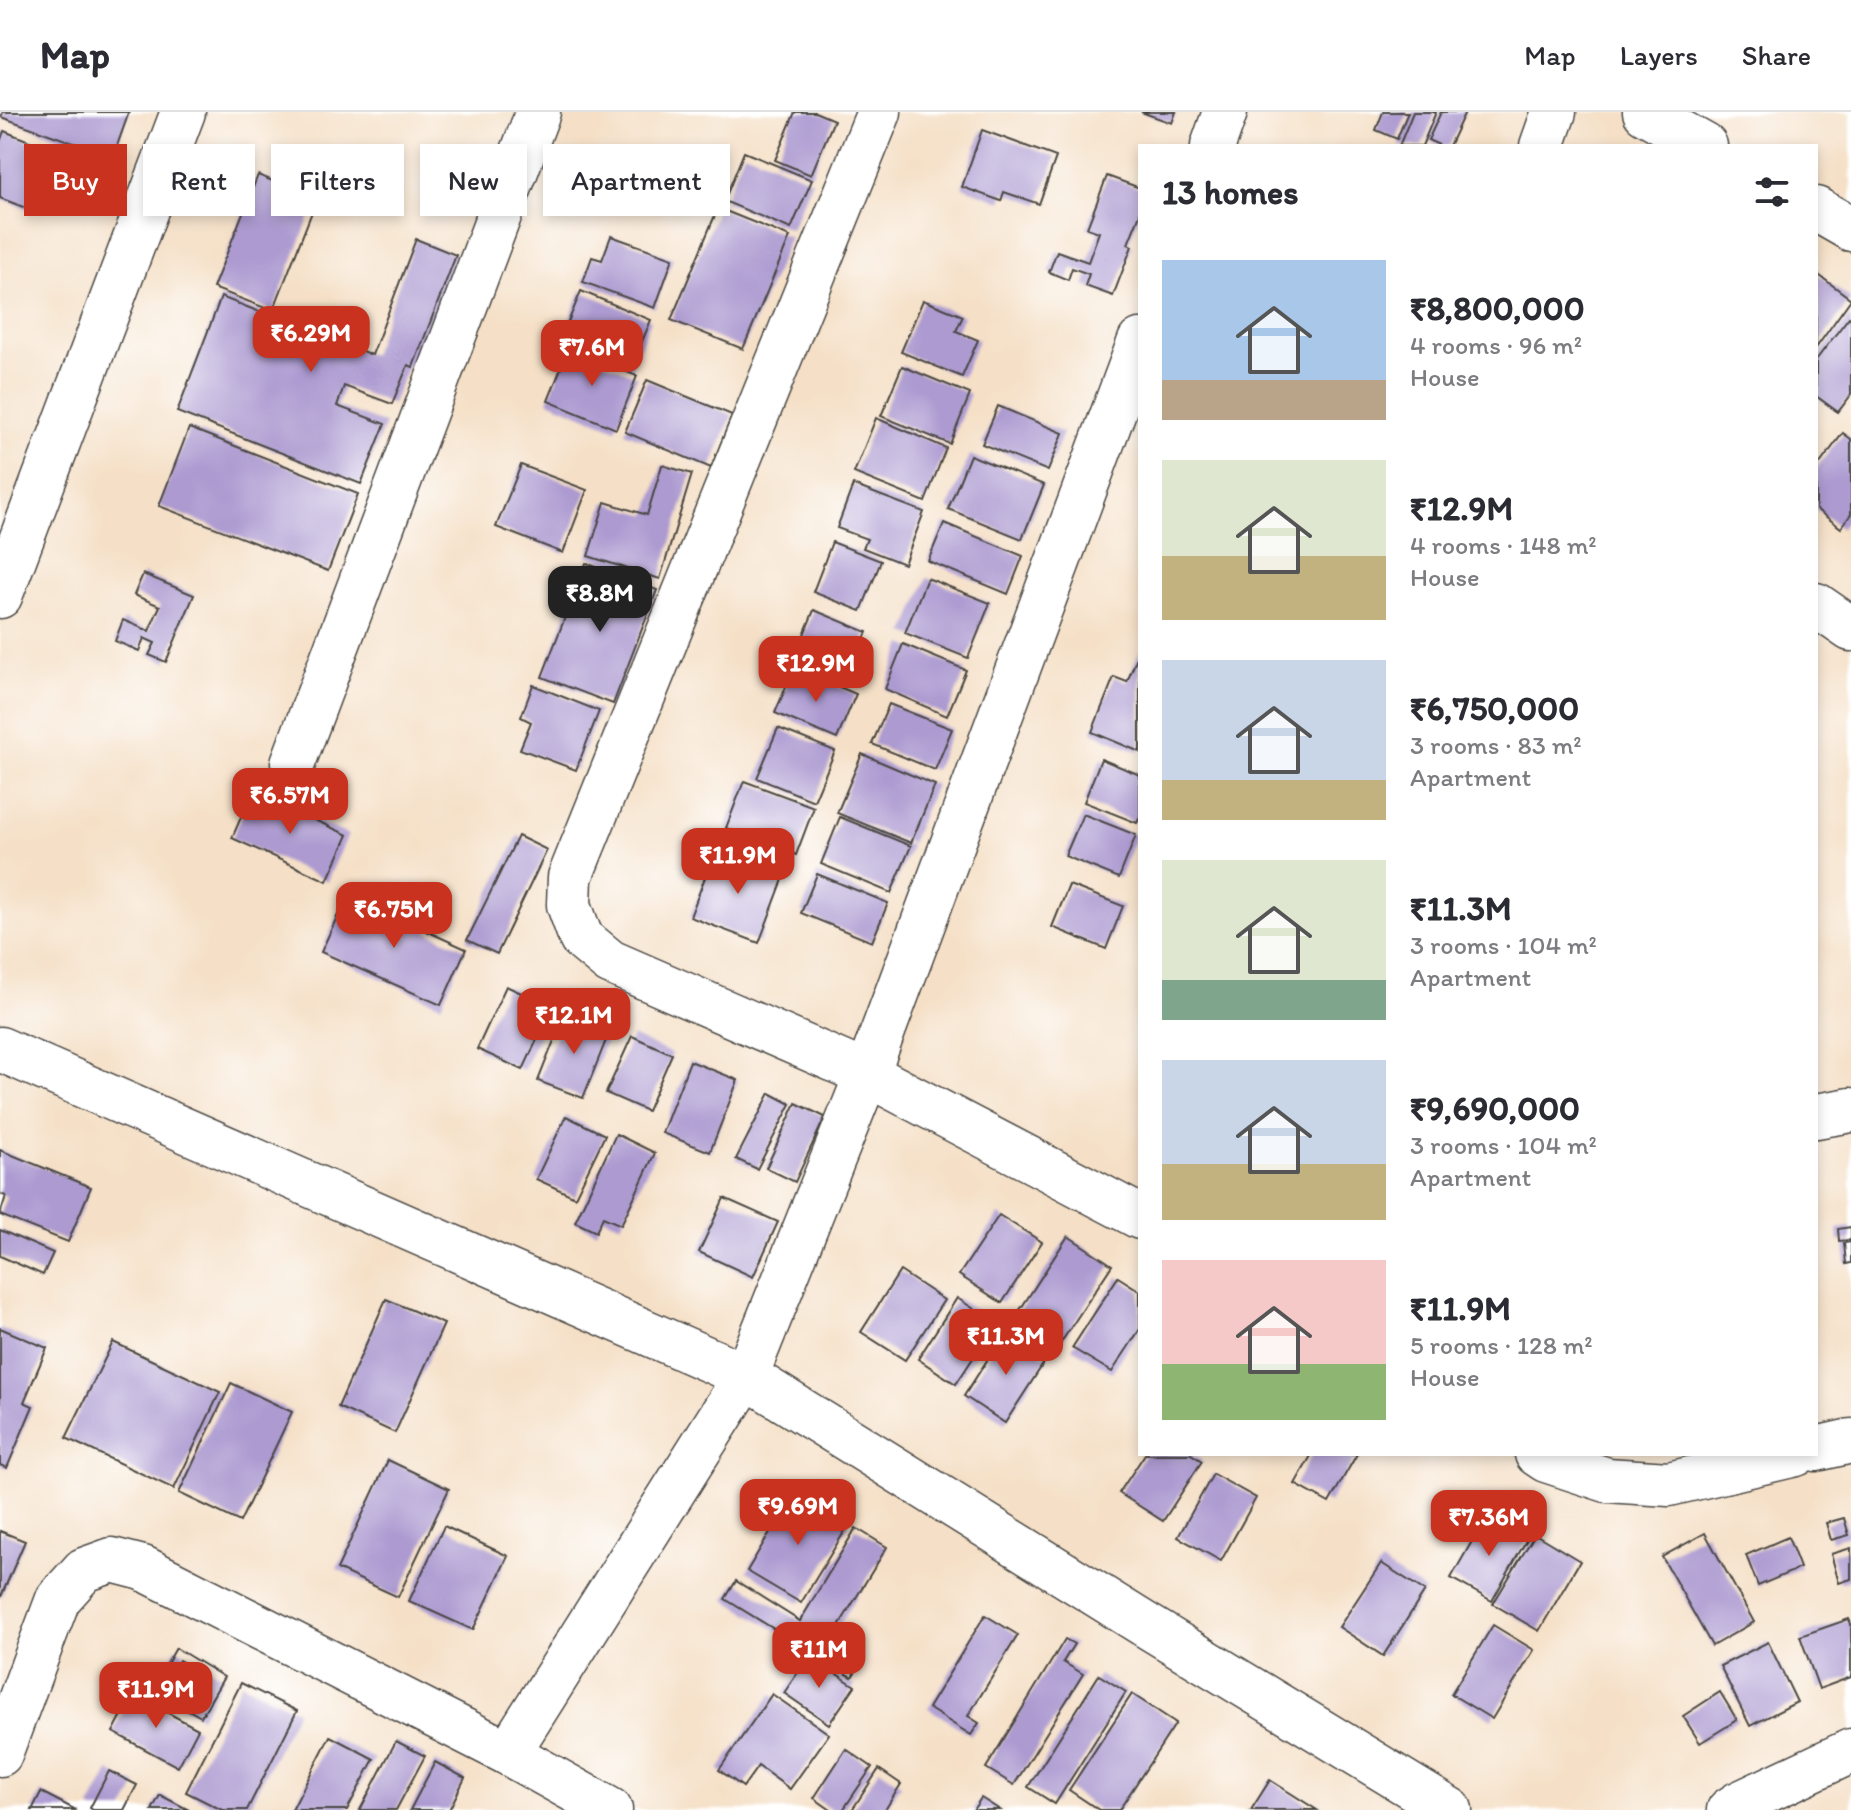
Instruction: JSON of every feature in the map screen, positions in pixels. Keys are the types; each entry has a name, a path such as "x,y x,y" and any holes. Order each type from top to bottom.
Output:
{"street":[{"path":"2,585 183,112"},
{"path":"293,763 538,112"},
{"path":"879,112 570,877 569,905 581,938 610,962 867,1074 1138,1216"},
{"path":"1214,144 1225,112"},
{"path":"1543,144 1554,112"},
{"path":"1645,112 1701,144"},
{"path":"1818,210 1851,229"},
{"path":"508,1753 746,1376 867,1074 1138,346"},
{"path":"1818,606 1851,629"},
{"path":"0,1049 746,1376 1450,1810"},
{"path":"1818,1116 1851,1110"},
{"path":"1818,1449 1851,1441"},
{"path":"1540,1456 1607,1480 1669,1484 1788,1456"},
{"path":"0,1754 58,1599 84,1570 112,1560 143,1568 508,1753 610,1810"},
{"path":"1729,1810 1851,1751"}],"building":[{"path":"3,112 129,112 118,144 77,144 1,117"},
{"path":"795,112 815,112 834,120 811,175 775,160"},
{"path":"1141,112 1176,112 1172,123"},
{"path":"1383,112 1408,112 1397,139 1376,130"},
{"path":"1413,112 1436,112 1423,144 1400,144"},
{"path":"1441,112 1465,112 1450,144 1428,140"},
{"path":"982,130 1056,157 1039,204 1004,192 1001,201 962,187"},
{"path":"4,131 37,144 24,144 24,207 0,198 0,142"},
{"path":"744,152 812,180 791,229 730,204 730,186"},
{"path":"258,175 271,180 271,216 310,216 273,311 213,288 242,216 255,216 255,183"},
{"path":"1107,176 1138,187 1138,219 1128,244 1132,246 1113,296 1085,286 1089,274 1072,268 1068,280 1049,272 1057,251 1088,262 1099,232 1087,228"},
{"path":"730,213 790,237 743,349 671,320 715,216 730,216"},
{"path":"611,236 673,258 655,308 583,282 592,257 602,260"},
{"path":"416,239 456,255 413,367 408,365 392,404 344,386 337,406 385,424 361,484 177,412 221,297 372,355"},
{"path":"1818,274 1851,299 1818,345"},
{"path":"581,291 651,320 631,368 561,339"},
{"path":"923,300 963,316 956,331 978,340 962,377 901,352"},
{"path":"1849,317 1851,395 1838,412 1818,397 1818,357"},
{"path":"569,348 637,376 616,429 548,401"},
{"path":"902,366 970,394 950,444 881,416"},
{"path":"647,380 732,415 711,468 625,432"},
{"path":"998,406 1063,433 1048,471 982,444"},
{"path":"876,418 946,448 925,502 854,473"},
{"path":"189,428 358,494 328,571 159,506"},
{"path":"1843,433 1851,439 1851,514 1841,528 1818,511 1818,466"},
{"path":"970,455 1044,485 1022,539 948,509"},
{"path":"521,465 587,490 563,553 496,527"},
{"path":"662,465 692,474 660,579 588,556 605,502 647,515"},
{"path":"853,485 924,512 904,564 863,548 867,539 837,528"},
{"path":"944,523 1023,556 1008,594 928,561"},
{"path":"832,542 881,561 861,611 813,592"},
{"path":"586,563 657,590 613,704 542,677"},
{"path":"143,574 194,595 166,662 149,655 155,643 144,638 139,651 115,641 123,620 149,631 160,606 134,595"},
{"path":"927,578 990,603 968,658 905,633"},
{"path":"814,610 867,632 847,681 794,659"},
{"path":"903,644 966,670 947,716 885,689"},
{"path":"1138,655 1138,751 1092,732 1114,677 1127,682"},
{"path":"794,668 856,694 837,739 775,713"},
{"path":"533,685 599,711 576,770 520,749 531,722 521,717"},
{"path":"889,704 952,729 935,770 872,744"},
{"path":"778,728 835,751 814,801 757,778"},
{"path":"862,754 935,785 911,843 837,813"},
{"path":"1101,759 1138,774 1137,823 1084,802"},
{"path":"744,781 814,807 796,855 726,828"},
{"path":"252,792 348,835 327,881 232,838"},
{"path":"1083,814 1136,835 1119,878 1065,856"},
{"path":"840,817 911,846 891,893 821,864"},
{"path":"518,836 547,850 497,954 467,940"},
{"path":"716,848 785,874 759,943 690,917"},
{"path":"817,874 888,903 872,942 801,913"},
{"path":"1069,885 1123,906 1106,949 1052,927"},
{"path":"347,895 466,949 441,1005 321,952"},
{"path":"506,986 552,1007 523,1070 477,1049"},
{"path":"565,1013 610,1030 583,1098 538,1081"},
{"path":"632,1036 672,1054 647,1111 606,1093"},
{"path":"690,1061 738,1080 710,1152 662,1133"},
{"path":"770,1093 791,1104 757,1169 736,1159"},
{"path":"796,1103 825,1117 795,1182 766,1168"},
{"path":"566,1116 605,1135 575,1197 536,1179"},
{"path":"616,1134 655,1153 621,1225 603,1217 596,1232 575,1222"},
{"path":"0,1150 91,1187 68,1242 0,1215 6,1196 0,1194"},
{"path":"724,1198 778,1222 753,1277 699,1252"},
{"path":"999,1215 1042,1242 1002,1303 959,1275"},
{"path":"1851,1227 1851,1240 1839,1241 1838,1229"},
{"path":"0,1230 53,1253 43,1275 0,1256"},
{"path":"1068,1236 1112,1265 1060,1344 1016,1316"},
{"path":"1851,1242 1851,1263 1846,1264 1844,1243"},
{"path":"900,1271 944,1300 905,1360 861,1332"},
{"path":"1118,1277 1138,1290 1138,1332 1112,1372 1072,1348"},
{"path":"957,1298 996,1323 956,1384 918,1359"},
{"path":"386,1299 444,1324 395,1433 338,1407"},
{"path":"0,1328 47,1348 24,1402 33,1406 7,1468 0,1465"},
{"path":"1006,1331 1047,1358 1005,1423 964,1396"},
{"path":"113,1342 220,1392 174,1489 66,1438"},
{"path":"231,1383 292,1412 240,1522 179,1493"},
{"path":"1144,1456 1194,1456 1202,1461 1163,1521 1119,1493"},
{"path":"1311,1456 1356,1456 1329,1503 1295,1484"},
{"path":"388,1460 449,1489 398,1597 337,1569"},
{"path":"1213,1474 1256,1498 1221,1561 1178,1537"},
{"path":"795,1490 849,1524 801,1603 747,1571"},
{"path":"1487,1515 1527,1539 1492,1601 1451,1578"},
{"path":"1844,1518 1849,1535 1831,1540 1826,1523"},
{"path":"444,1526 508,1556 473,1630 409,1601"},
{"path":"856,1528 887,1547 829,1642 861,1662 852,1677 725,1599 736,1581 800,1621"},
{"path":"0,1531 25,1541 0,1599"},
{"path":"1705,1533 1754,1622 1712,1646 1662,1557"},
{"path":"1535,1534 1580,1561 1539,1631 1493,1604"},
{"path":"1788,1537 1800,1568 1758,1586 1746,1555"},
{"path":"1851,1548 1851,1579 1839,1583 1831,1554"},
{"path":"1381,1563 1425,1591 1383,1656 1339,1627"},
{"path":"985,1615 1018,1635 968,1716 979,1723 971,1735 928,1708"},
{"path":"1849,1619 1851,1677 1819,1689 1800,1636"},
{"path":"1493,1625 1534,1650 1492,1719 1451,1694"},
{"path":"1065,1639 1074,1644 1063,1662 1083,1674 1014,1785 986,1768"},
{"path":"1768,1642 1797,1702 1750,1726 1720,1666"},
{"path":"176,1648 224,1677 201,1717 178,1704 197,1670 179,1660 160,1694 152,1690"},
{"path":"809,1656 855,1686 829,1724 784,1693"},
{"path":"1099,1675 1126,1692 1055,1804 1028,1787"},
{"path":"241,1683 297,1711 247,1810 222,1810 186,1792"},
{"path":"1720,1692 1737,1720 1700,1743 1683,1716"},
{"path":"133,1694 198,1729 178,1767 113,1732"},
{"path":"772,1694 829,1734 790,1789 758,1766 743,1787 719,1770"},
{"path":"1132,1694 1176,1723 1119,1810 1099,1810 1069,1790"},
{"path":"330,1736 374,1759 347,1810 292,1810"},
{"path":"396,1741 425,1756 396,1810 360,1810"},
{"path":"846,1749 872,1767 843,1810 831,1810 814,1798"},
{"path":"435,1762 465,1778 449,1810 410,1810"},
{"path":"879,1769 901,1784 885,1810 852,1810"},
{"path":"109,1771 137,1785 124,1810 93,1810 90,1808"},
{"path":"1270,1780 1317,1810 1251,1810"},
{"path":"41,1792 76,1810 32,1810"},
{"path":"160,1795 189,1810 152,1810"},
{"path":"981,1798 1000,1810 973,1810"}]}
